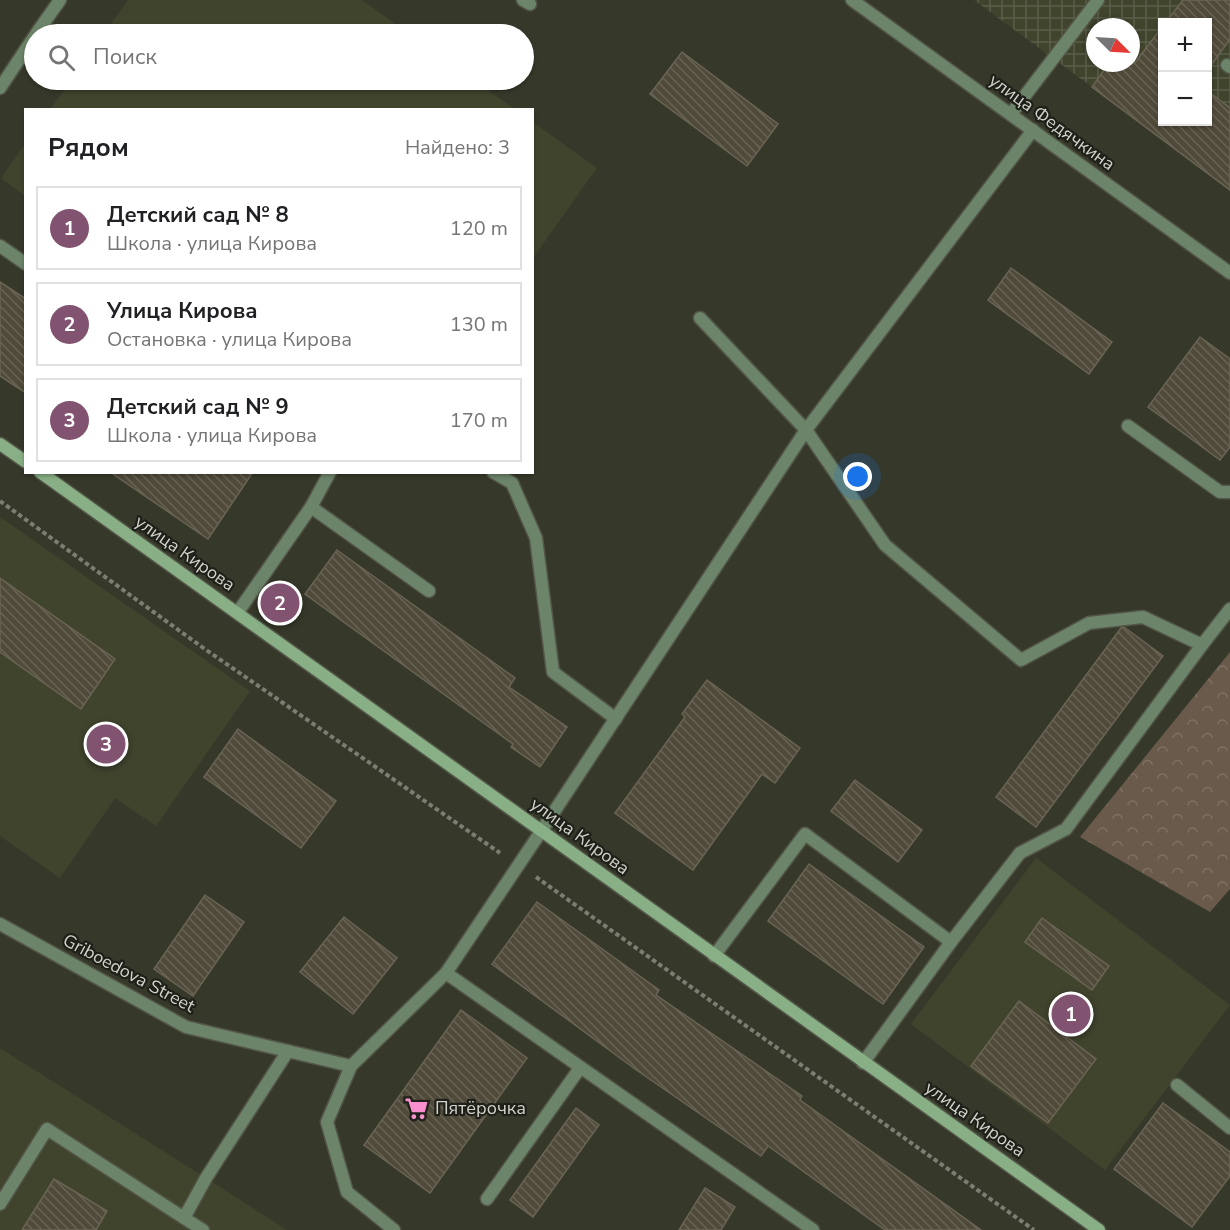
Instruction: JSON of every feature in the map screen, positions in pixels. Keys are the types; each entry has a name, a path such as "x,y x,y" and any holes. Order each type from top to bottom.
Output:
{"main road":[{"path":"0,444 24,461"},
{"name":"улица Кирова","path":"43,474 1099,1230"}],"street":[{"path":"43,24 60,0"},
{"name":"улица Федячкина","path":"852,0 1230,273"},
{"path":"1011,114 1098,0"},
{"path":"0,88 24,52"},
{"path":"394,1230 347,1192 327,1122 351,1066 446,973 806,430 1033,130"},
{"path":"0,246 24,263"},
{"path":"699,318 806,430 885,545 1021,660 1089,623 1143,617 1202,645"},
{"path":"1128,426 1220,492 1230,492"},
{"path":"238,612 311,507 329,474"},
{"path":"496,474 512,483 536,538 553,672 615,719"},
{"path":"311,507 429,591"},
{"path":"863,1063 951,942 1020,854 1066,829 1230,609"},
{"path":"714,956 805,834 951,942"},
{"name":"Griboedova Street","path":"0,924 186,1027 351,1066"},
{"path":"446,973 813,1230"},
{"path":"184,1218 206,1178 288,1051"},
{"path":"487,1199 580,1068"},
{"path":"1177,1085 1230,1128"},
{"path":"0,1204 47,1129 203,1230"}],"shaded area":[{"path":"128,0 362,0 396,24 111,24"},
{"path":"974,0 1230,0 1230,190 1092,87"},
{"path":"64,90 487,90 514,108 51,108"},
{"path":"534,123 597,168 534,257"},
{"path":"24,145 24,195 1,178"},
{"path":"0,517 250,691 156,826 115,798 60,878 0,836"},
{"path":"1036,858 1230,1005 1105,1170 911,1024"},
{"path":"0,1048 206,1178 287,1230 0,1230"}],"green space":[{"path":"1230,652 1230,889 1210,912 1080,837"}],"building":[{"path":"1183,0 1230,0 1230,39 1212,64 1212,18 1169,18"},
{"path":"1158,32 1158,126 1212,126 1212,94 1230,108 1230,190 1092,87 1103,72 1140,72 1140,56"},
{"path":"682,52 778,124 747,166 650,94"},
{"path":"1011,268 1112,342 1089,374 988,300"},
{"path":"0,282 24,298 24,392 0,376"},
{"path":"1200,337 1230,359 1230,447 1220,460 1148,407"},
{"path":"113,474 252,474 208,539"},
{"path":"337,550 515,678 509,687 567,727 540,767 511,747 513,744 305,594"},
{"path":"0,578 115,659 81,709 0,652"},
{"path":"1124,627 1163,656 1036,827 996,797"},
{"path":"707,680 800,748 775,783 762,774 693,870 615,813 685,717 682,714"},
{"path":"238,729 336,801 301,848 204,777"},
{"path":"855,780 922,830 898,862 831,811"},
{"path":"809,864 924,947 883,1004 768,921"},
{"path":"205,895 244,922 193,996 154,969"},
{"path":"537,902 659,990 656,995 802,1096 800,1100 981,1230 885,1230 768,1146 761,1156 635,1069 492,964"},
{"path":"344,917 397,958 353,1014 300,972"},
{"path":"1042,918 1109,966 1092,990 1025,942"},
{"path":"1019,1001 1096,1059 1048,1123 971,1066"},
{"path":"461,1010 527,1058 430,1193 364,1145"},
{"path":"1163,1103 1230,1152 1230,1176 1192,1227 1114,1169"},
{"path":"576,1108 599,1125 533,1217 510,1200"},
{"path":"54,1179 107,1211 96,1230 22,1230"},
{"path":"705,1188 735,1207 721,1230 679,1230"}],"place":[{"name":"Улица Кирова","path":"280,603"},
{"name":"Детский сад № 9","path":"106,744"},
{"name":"Детский сад № 8","path":"1071,1014"},
{"name":"Пятёрочка","path":"417,1108"}]}
